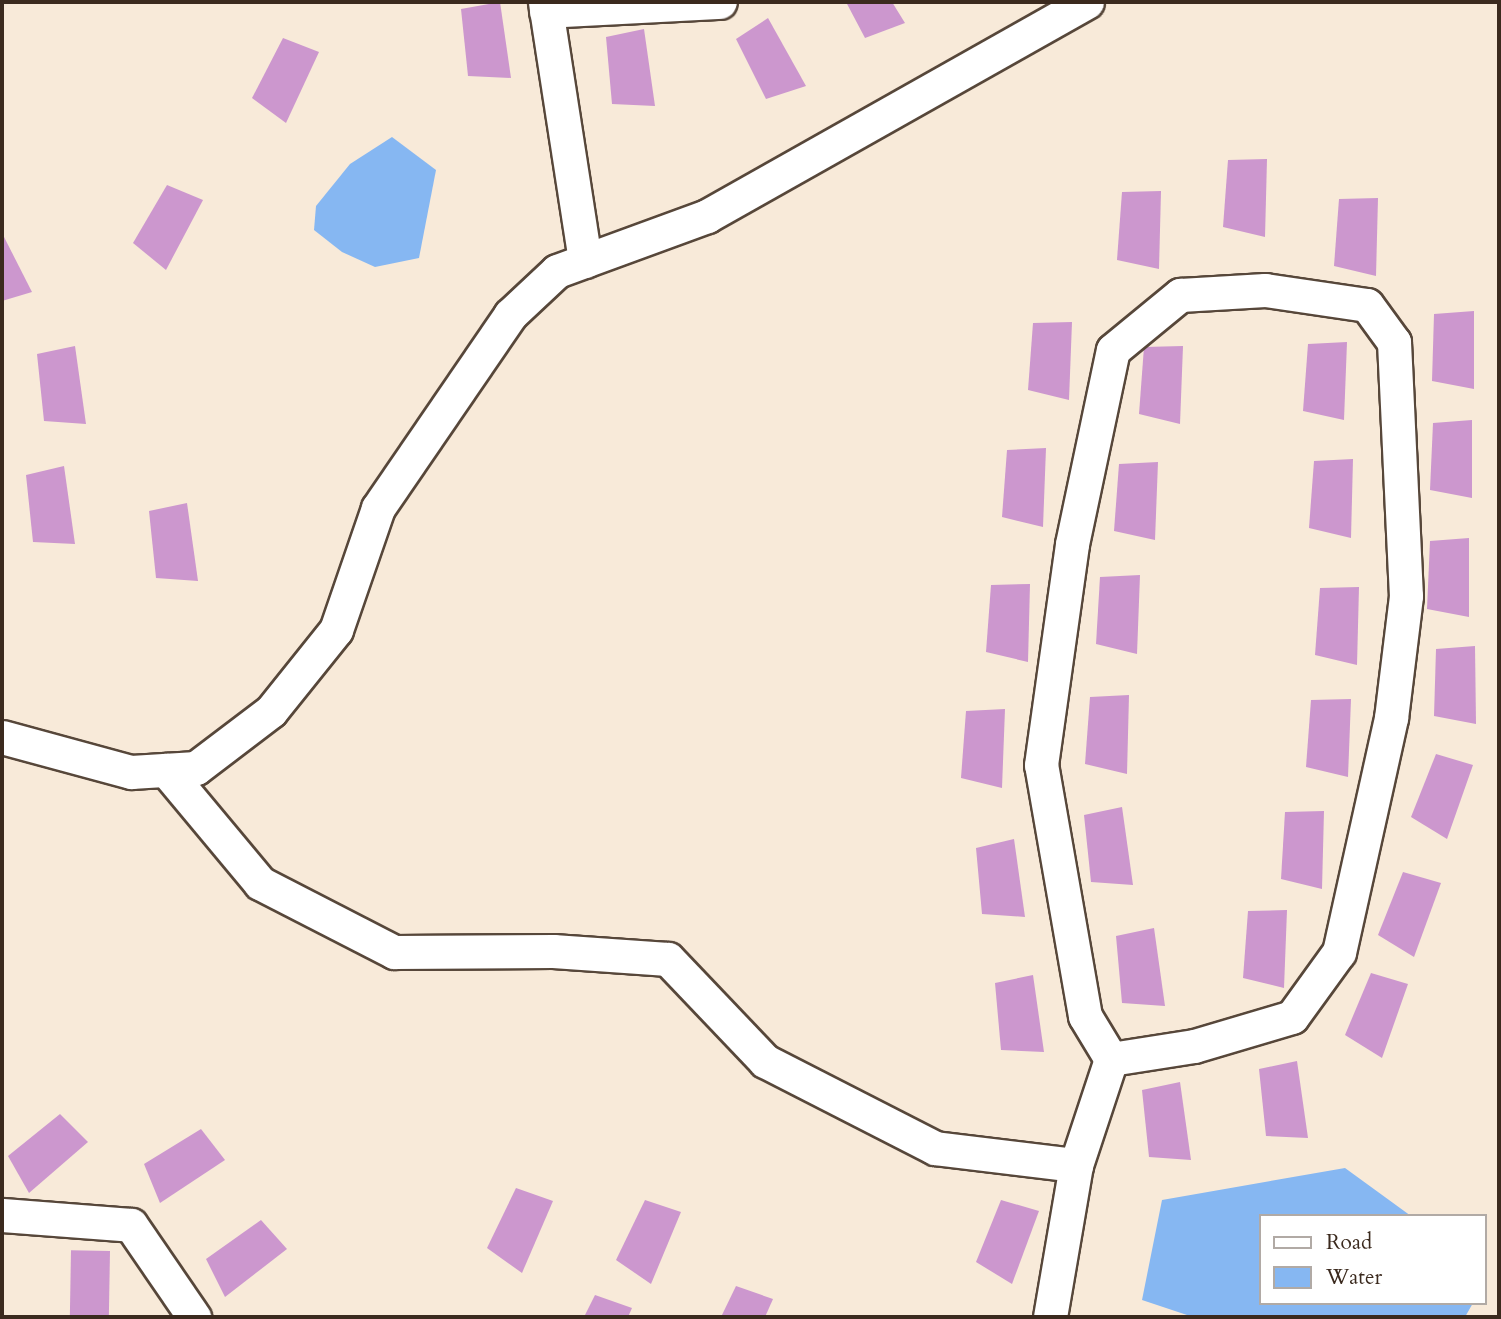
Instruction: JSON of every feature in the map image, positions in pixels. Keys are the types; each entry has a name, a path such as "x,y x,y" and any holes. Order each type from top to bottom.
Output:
{"street":[{"path":"585,261 545,6 720,2"},
{"path":"2,737 131,772 196,768 271,711 336,630 378,508 510,315 557,271 707,216 1087,2"},
{"path":"1050,1317 1076,1165 1111,1059 1085,1016 1041,765 1072,544 1113,350 1180,295 1265,290 1367,305 1394,342 1406,596 1391,718 1339,952 1292,1017 1194,1046 1111,1059"},
{"path":"166,770 260,883 394,952 554,951 668,959 765,1061 935,1148 1076,1165"},
{"path":"2,1215 131,1225 194,1317"}],"water":[{"path":"392,137 436,170 419,258 375,267 342,252 314,230 316,206 350,164"},
{"path":"1345,1168 1408,1214 1260,1214 1260,1305 1472,1305 1465,1317 1193,1317 1142,1300 1162,1200"}],"building":[{"path":"500,2 511,78 468,76 461,9"},
{"path":"846,2 892,2 905,23 865,38"},
{"path":"768,18 806,86 766,99 736,39"},
{"path":"644,29 655,106 612,104 606,37"},
{"path":"283,38 319,52 286,123 252,98"},
{"path":"1267,159 1265,237 1223,227 1228,160"},
{"path":"167,185 203,200 166,270 133,243"},
{"path":"1161,191 1159,269 1117,260 1122,192"},
{"path":"1378,198 1376,276 1334,266 1339,199"},
{"path":"2,233 32,292 2,301"},
{"path":"1474,311 1474,389 1432,381 1434,314"},
{"path":"1072,322 1069,400 1028,390 1033,323"},
{"path":"1347,342 1344,420 1303,411 1308,344"},
{"path":"75,346 86,424 44,421 37,354"},
{"path":"1183,346 1180,424 1139,414 1144,347"},
{"path":"1472,420 1472,498 1430,490 1433,423"},
{"path":"1046,448 1043,527 1002,517 1007,450"},
{"path":"1353,459 1351,538 1309,528 1314,461"},
{"path":"1158,462 1155,540 1114,531 1119,464"},
{"path":"64,466 75,544 33,542 26,475"},
{"path":"187,503 198,581 156,578 149,511"},
{"path":"1469,538 1469,617 1427,609 1430,541"},
{"path":"1140,575 1137,654 1096,644 1100,577"},
{"path":"1030,584 1028,662 986,652 991,585"},
{"path":"1359,587 1357,665 1315,655 1320,588"},
{"path":"1475,646 1476,724 1434,716 1436,649"},
{"path":"1129,695 1127,774 1085,764 1090,697"},
{"path":"1351,699 1348,777 1306,767 1311,700"},
{"path":"1005,709 1002,788 961,778 966,711"},
{"path":"1436,754 1473,765 1447,839 1411,817"},
{"path":"1122,807 1133,885 1091,882 1084,815"},
{"path":"1324,811 1322,889 1281,879 1285,812"},
{"path":"1014,839 1025,917 982,914 976,848"},
{"path":"1403,872 1441,883 1414,957 1378,935"},
{"path":"1287,910 1284,988 1243,978 1248,911"},
{"path":"1154,928 1165,1006 1122,1003 1116,936"},
{"path":"1371,973 1408,984 1382,1058 1345,1035"},
{"path":"1033,975 1044,1052 1001,1050 995,983"},
{"path":"1297,1061 1308,1138 1266,1136 1259,1069"},
{"path":"1180,1082 1191,1160 1149,1157 1142,1090"},
{"path":"60,1114 88,1142 29,1193 8,1156"},
{"path":"201,1129 225,1160 160,1203 144,1164"},
{"path":"516,1188 553,1201 522,1273 487,1248"},
{"path":"645,1200 681,1212 651,1284 616,1260"},
{"path":"1001,1200 1039,1211 1012,1284 976,1262"},
{"path":"261,1220 287,1249 225,1297 206,1259"},
{"path":"71,1250 110,1251 109,1317 70,1316"},
{"path":"736,1286 773,1299 765,1317 721,1317"},
{"path":"595,1295 632,1308 628,1317 584,1317"}]}
